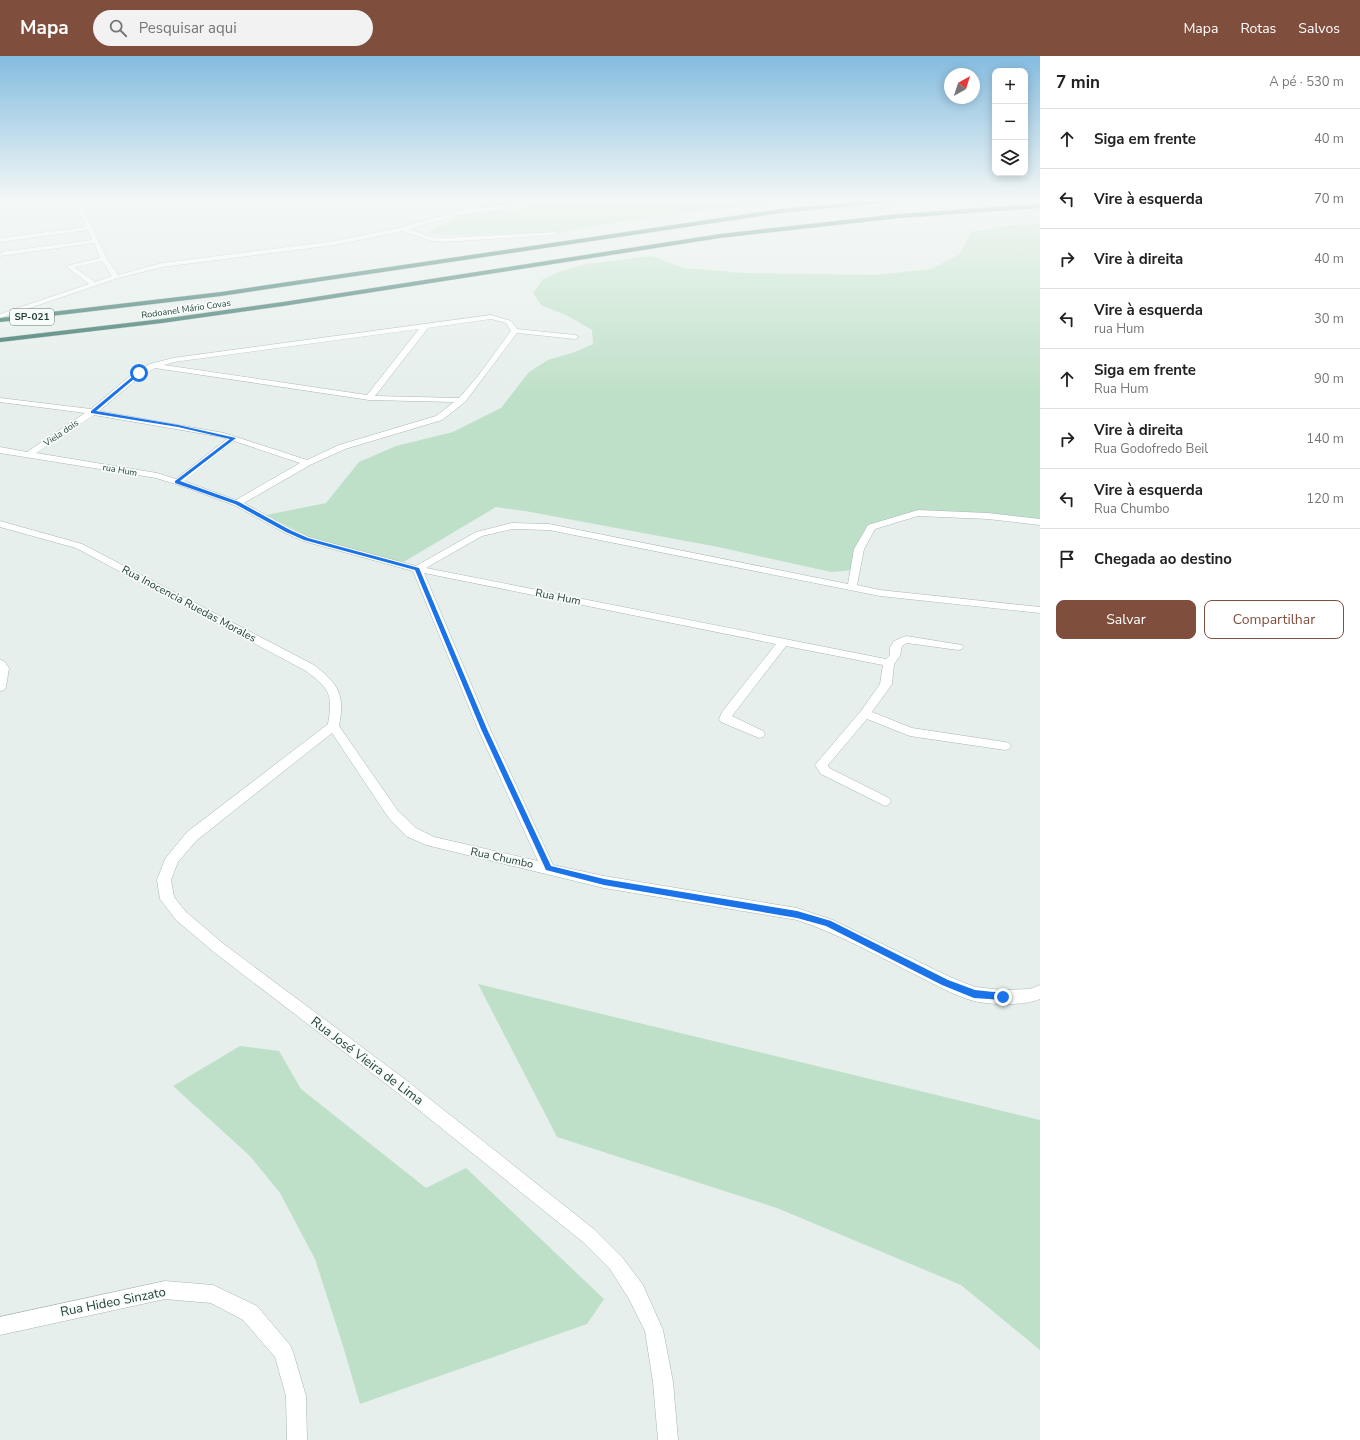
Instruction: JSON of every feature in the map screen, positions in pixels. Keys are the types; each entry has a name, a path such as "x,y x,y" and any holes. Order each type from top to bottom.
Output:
{"highway":[{"name":"Rodoanel Mário Covas","path":"0,320 315,282 436,264"},
{"name":"Rodoanel Mário Covas","path":"0,340 162,321 540,264"}],"street":[{"path":"81,264 69,266 94,284"},
{"path":"107,264 116,277"},
{"path":"0,316 116,277 170,264"},
{"name":"Viela dois","path":"28,455 93,412 139,373 173,360 491,317 509,322 515,331"},
{"path":"369,398 426,325"},
{"path":"237,503 306,463 342,448 439,418 450,411 462,400 515,331 575,337"},
{"path":"154,366 369,398 462,400"},
{"path":"0,400 93,412 178,426 233,438 306,463"},
{"path":"177,482 233,438"},
{"name":"rua Hum","path":"0,450 157,476 237,503"},
{"name":"Rua Hum","path":"237,503 288,531 306,539 417,569 889,663"},
{"path":"852,588 859,549 871,527 918,513 988,516 1040,522"},
{"name":"Rua Inocencia Ruedas Morales","path":"0,524 79,546 310,668 326,680 335,692 337,705 333,726"},
{"path":"548,868 484,729 417,569 479,534 512,526 549,527 852,588 888,594 1040,610"},
{"path":"885,800 825,771 821,765 865,714 886,684 889,663 895,656 895,647 898,642 906,639 958,647"},
{"path":"759,734 725,719 726,715 783,642"},
{"path":"0,664 3,668 0,687"},
{"path":"865,714 910,732 1005,746"},
{"name":"Rua Chumbo","path":"333,726 393,814 412,832 431,841 604,882 790,913 816,920 828,924 945,982 974,994 1003,997 1031,996 1040,992"},
{"name":"Rua José Vieira de Lima","path":"333,726 192,836 172,859 164,880 167,899 181,916 220,949 400,1085 589,1236 616,1263 636,1292 654,1330 663,1382 668,1440"},
{"name":"Rua Hideo Sinzato","path":"0,1326 165,1290 213,1294 250,1312 283,1352 296,1396 297,1440"}],"green space":[{"path":"589,264 672,264 684,268 746,273 875,275 931,269 941,264 1040,264 1040,520 918,513 871,527 855,570 831,572 718,547 525,511 496,507 402,563 309,537 266,515 326,503 359,462 396,446 453,432 501,408 529,372 548,360 575,352 593,344 592,330 568,316 541,305 533,293 543,279 559,272"},
{"path":"478,984 1040,1120 1040,1350 961,1285 777,1208 557,1137"},
{"path":"240,1046 279,1051 301,1089 426,1188 466,1168 604,1299 587,1324 360,1404 315,1259 280,1193 250,1156 173,1086"}],"route":[{"path":"139,373 93,412 178,426 233,438 177,482 237,503 288,531 306,539 417,569 484,729 548,868 604,882 797,914 828,924 945,982 974,994 1003,997"}]}
